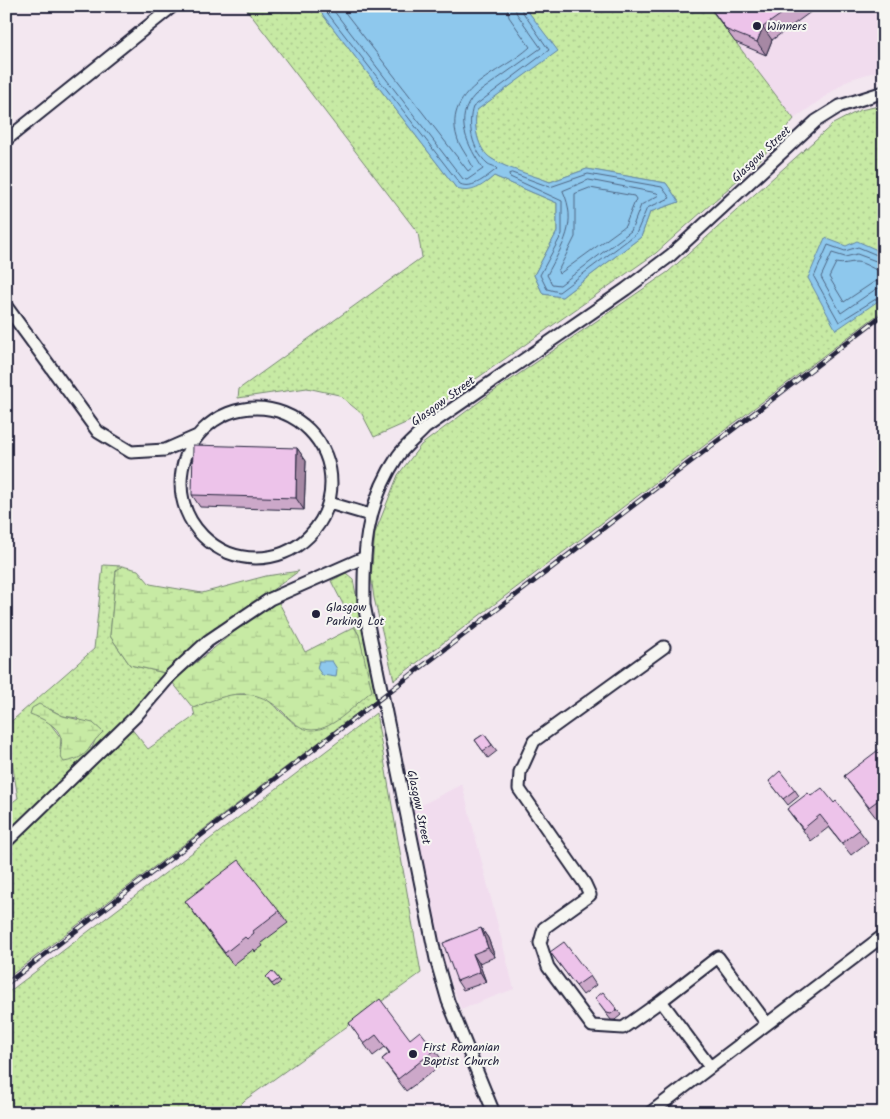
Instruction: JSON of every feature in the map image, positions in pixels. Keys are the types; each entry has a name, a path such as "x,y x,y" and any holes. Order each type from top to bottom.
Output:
{"street":[{"path":"6,140 173,6"},
{"path":"881,6 884,10"},
{"name":"Glasgow Street","path":"494,1113 448,1001 436,958 364,605 363,558 370,515 399,455 425,428 626,289 671,255 816,121 840,106 884,92"},
{"path":"6,306 98,432 131,452 165,450 198,435"},
{"path":"254,407 280,411 303,423 321,442 331,467 332,493 329,503 324,518 310,537 290,551 268,558 244,558 221,550 202,536 188,517 181,494 181,470 190,446 206,425 229,412 254,407"},
{"path":"329,503 370,515"},
{"path":"6,842 136,716 171,675 208,641 270,599 363,558"},
{"path":"664,647 534,741 520,772 519,789 585,884 590,895 544,928 540,944 548,967 592,1026 623,1028 718,957 766,1024"},
{"path":"650,1113 884,935"},
{"path":"661,1001 710,1067"}],"shaded area":[{"path":"708,6 884,6 884,69 848,80 794,119"},
{"path":"462,784 514,989 461,1009 442,957 412,810"}],"green space":[{"path":"244,6 316,6 457,189 487,182 494,176 557,203 557,232 534,275 543,294 562,297 641,237 650,212 679,202 666,183 587,169 550,182 498,163 483,150 477,137 477,110 557,51 524,6 708,6 794,119 759,161 656,253 426,414 374,437 362,414 339,395 307,388 238,398 239,389 422,257 418,233"},
{"path":"884,105 884,310 394,680 374,598 371,576 375,533 398,475 421,445 487,396 668,272 833,124 860,110"},
{"path":"103,565 122,566 116,571 110,636 130,665 165,673 143,703 6,834 6,807 18,798 6,726 94,649","holes":["50,709 63,716 77,718 96,738 92,748 60,750 61,738 49,722"]},
{"path":"122,566 138,570 150,584 202,593 266,576 299,571 194,646 165,673 130,665 110,636 116,571"},
{"path":"346,573 353,579 376,699 6,979 6,847 130,727 148,749 195,716 193,708 226,694 262,695 297,726 359,635 331,581"},
{"path":"278,601 305,652 354,627 359,635 372,691 336,721 320,729 312,730 294,723 275,705 263,698 252,695 230,695 193,708 172,682 266,606"},
{"path":"39,704 63,716 93,723 103,732 84,755 64,762 61,756 61,738 59,733 44,720 30,714 32,708"},
{"path":"376,713 421,973 245,1100 232,1113 6,1113 6,994"}],"water":[{"path":"316,6 524,6 558,51 477,110 477,136 483,150 492,159 505,166 550,182 587,169 666,183 679,202 650,212 641,237 562,297 543,294 534,275 557,232 557,203 494,176 472,190 457,189"},
{"path":"825,238 846,246 857,241 884,253 884,297 836,330 808,278"},
{"path":"319,661 332,661 337,669 336,677 322,675 317,668"}],"building":[{"path":"709,6 793,6 763,27 757,42 727,30"},
{"path":"193,445 297,448 296,498 192,495"},
{"path":"484,734 492,745 483,751 475,740"},
{"path":"881,748 884,752 884,796 869,807 844,776"},
{"path":"780,771 795,790 783,799 769,781"},
{"path":"822,788 834,803 836,801 859,830 842,843 820,815 803,829 787,809 808,793 811,796"},
{"path":"239,860 279,911 253,931 254,933 247,939 245,937 225,953 185,901"},
{"path":"481,928 488,948 473,954 480,972 457,981 443,943"},
{"path":"564,942 590,976 576,986 550,952"},
{"path":"272,971 279,979 272,984 266,977"},
{"path":"603,992 617,1009 611,1014 607,1013 595,998"},
{"name":"First Romanian Baptist Church","path":"380,999 410,1039 420,1031 435,1050 398,1079 382,1059 390,1053 376,1035 364,1044 349,1023"}],"railway":[{"path":"6,984 884,314"}],"place":[{"name":"Winners","path":"757,26"},
{"name":"Glasgow Parking Lot","path":"316,614"},
{"name":"First Romanian Baptist Church","path":"413,1054"}]}
